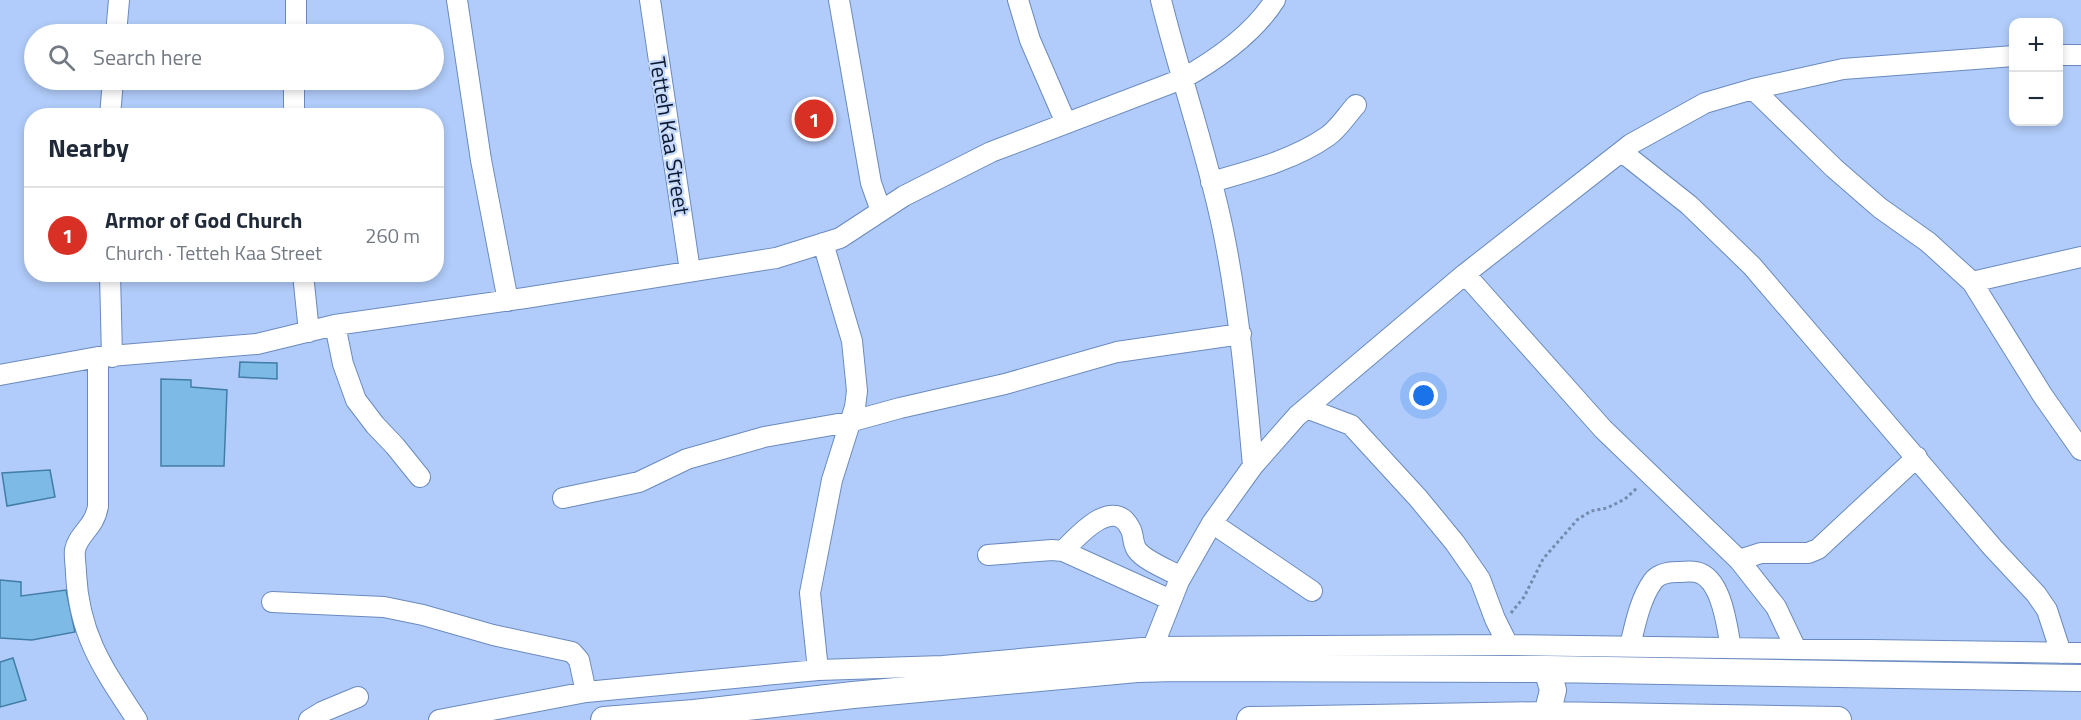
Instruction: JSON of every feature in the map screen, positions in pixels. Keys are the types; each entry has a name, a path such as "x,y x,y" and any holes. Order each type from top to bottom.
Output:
{"main road":[{"path":"609,720 694,713 853,694 1137,669 1398,657 1547,669 2081,678"},
{"path":"1547,669 1553,690 1547,716"},
{"path":"1250,720 1547,716 1838,720"}],"street":[{"path":"117,24 119,0"},
{"path":"296,24 297,0"},
{"path":"458,0 481,160 508,301"},
{"name":"Tetteh Kaa Street","path":"650,0 690,271"},
{"path":"839,0 867,164 881,211"},
{"path":"1018,0 1030,40 1066,123"},
{"path":"1161,0 1223,230 1241,334 1253,466"},
{"path":"0,375 105,357 257,344 335,326 776,258 840,238 904,196 992,152 1182,79 1232,45 1264,17 1275,0"},
{"path":"2063,55 2081,55"},
{"path":"1153,647 1181,577 1212,524 1253,466 1306,408 1465,274 1631,144 1705,103 1753,89 1843,69 2009,56"},
{"path":"1753,89 1834,168 1880,208 1929,242 1972,282 2043,396 2081,450"},
{"path":"111,108 112,90"},
{"path":"294,90 294,108"},
{"path":"1211,182 1260,168 1310,147 1330,135 1356,105"},
{"path":"1622,152 1689,205 1752,266 1993,548 2037,594 2047,610 2061,652"},
{"path":"818,670 810,593 832,480 855,407 857,391 852,341 823,243"},
{"path":"1972,282 2081,257"},
{"path":"1465,274 1580,405 1651,477 1739,560 1776,607 1796,649"},
{"path":"110,282 98,506 96,519 77,543 75,551 77,589 84,625 93,650 137,720"},
{"path":"304,282 309,332"},
{"path":"335,326 343,364 356,400 420,477"},
{"path":"563,498 639,482 663,469 709,451 764,437 849,422 1005,384 1117,352 1241,334"},
{"path":"1306,408 1351,425 1418,498 1455,543 1480,579 1495,619 1508,645"},
{"path":"1739,560 1761,553 1808,554 1818,549 1917,457"},
{"path":"1063,551 1087,527 1099,519 1113,516 1124,519 1131,529 1136,549 1143,556 1181,577"},
{"path":"1212,524 1312,591"},
{"path":"988,555 1063,551 1171,600"},
{"path":"1630,646 1648,590 1655,579 1668,572 1698,572 1711,581 1725,613 1731,648"},
{"path":"272,602 384,607 572,652 579,660 586,693"},
{"path":"439,720 586,693 818,670 943,666 1153,647 1398,657 1508,645 2081,653"},
{"path":"309,720 358,697"}],"path":[{"path":"1495,619 1512,612 1524,597 1543,559 1577,520 1625,499 1651,477"}],"building":[{"path":"240,362 277,363 277,379 239,377"},
{"path":"161,379 191,380 191,387 227,390 224,466 161,466"},
{"path":"50,470 55,497 7,506 2,473"},
{"path":"0,580 21,582 21,596 66,590 75,632 32,640 0,638"},
{"path":"13,658 26,700 0,707 0,662"}],"place":[{"name":"Armor of God Church","path":"814,119"}]}
